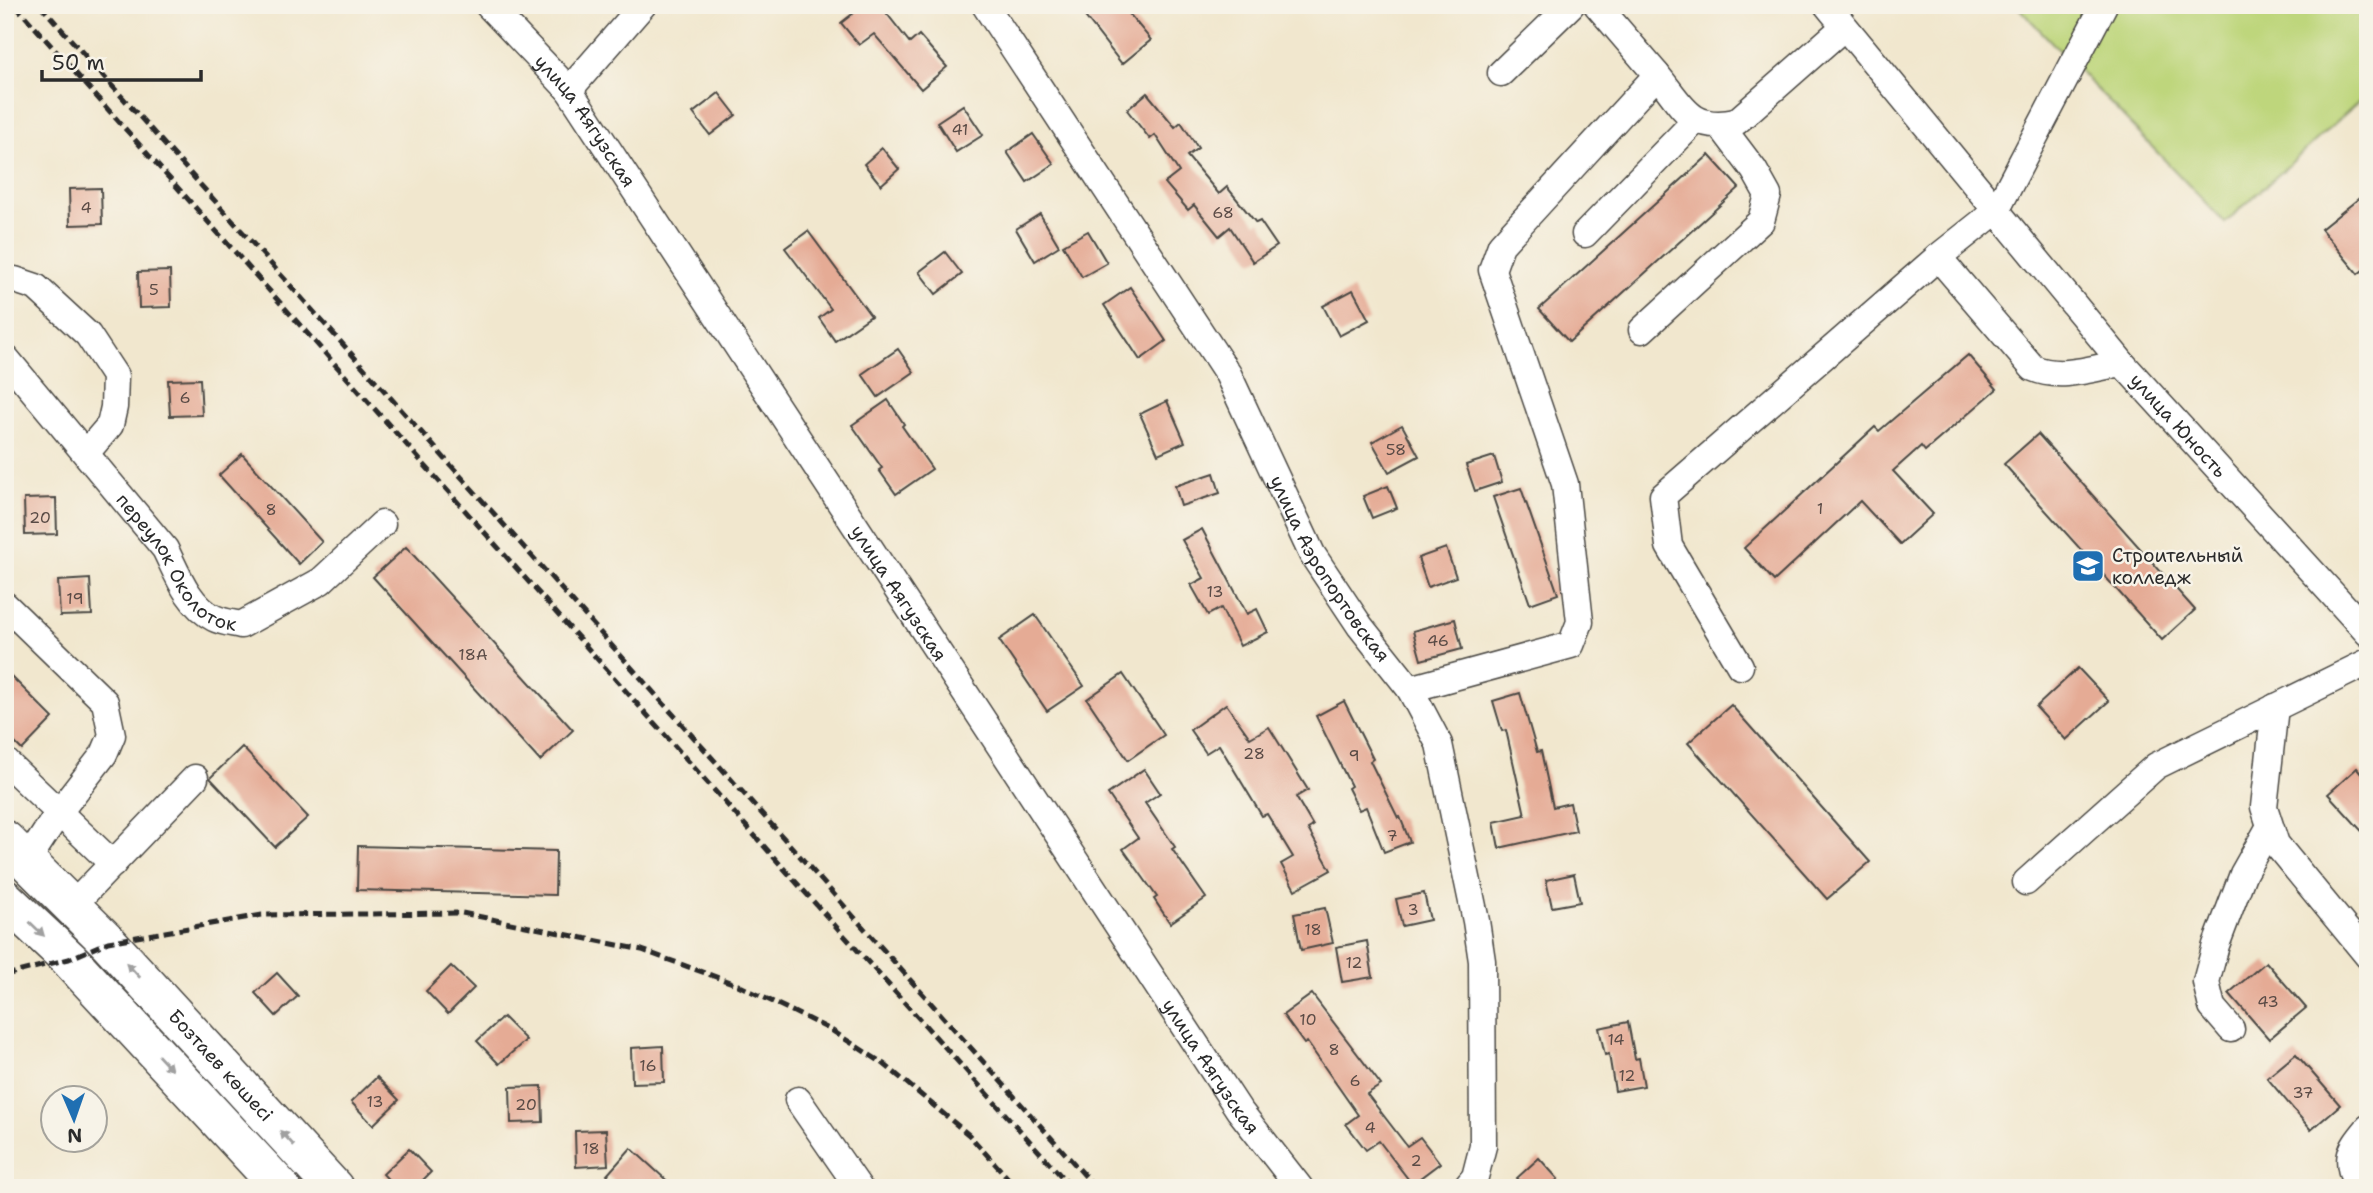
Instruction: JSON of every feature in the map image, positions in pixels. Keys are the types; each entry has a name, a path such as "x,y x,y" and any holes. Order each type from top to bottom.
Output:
{"highway":[{"name":"Бозтаев көшесі","path":"16,851 108,942 334,1188"},
{"name":"Бозтаев көшесі","path":"5,899 69,959 281,1188"}],"street":[{"name":"улица Аягузская","path":"488,5 569,90 1223,1087 1300,1188"},
{"path":"569,90 643,5"},
{"name":"улица Аэропортовская","path":"985,5 1228,374 1312,554 1360,626 1410,689 1439,744 1482,961 1483,1146 1475,1177 1466,1188"},
{"path":"1501,74 1571,5"},
{"path":"1597,5 1657,75 1754,170 1768,195 1761,220 1642,330"},
{"name":"улица Юность","path":"1827,5 2122,363 2368,633"},
{"path":"1740,666 1669,546 1663,496 1938,257 1996,211 2104,5"},
{"path":"1585,234 1708,123 1736,122 1844,27"},
{"path":"1410,689 1571,645 1580,622 1565,484 1492,270 1501,245 1657,75"},
{"path":"1938,257 2033,368 2045,373 2059,374 2122,363"},
{"path":"5,281 15,280 36,287 89,335 115,376 114,407 110,425 86,453"},
{"name":"переулок Околоток","path":"5,357 165,549 181,583 199,608 215,619 241,625 321,581 382,524"},
{"path":"5,605 105,702 112,734 104,754 59,812 16,851"},
{"path":"2026,882 2156,766 2368,662"},
{"path":"2276,707 2264,807 2269,828 2276,844 2368,956"},
{"path":"5,761 113,864"},
{"path":"72,906 195,779"},
{"path":"2231,1029 2212,1007 2206,982 2216,945 2243,874 2269,828"},
{"path":"798,1100 859,1188"},
{"path":"2358,1188 2351,1171 2351,1149 2368,1128"}],"green space":[{"path":"2016,5 2368,5 2368,93 2225,223"}],"building":[{"path":"864,5 880,5 910,43 919,35 947,67 921,89 874,34 859,45 841,23"},
{"path":"1076,5 1122,5 1151,40 1122,64"},
{"path":"719,93 736,115 710,135 693,113"},
{"path":"1147,93 1175,127 1181,122 1198,148 1187,156 1219,194 1227,187 1256,223 1260,221 1277,246 1253,262 1230,227 1219,236 1194,205 1188,210 1165,183 1179,172 1155,135 1150,139 1127,110"},
{"path":"963,105 983,135 956,152 937,122"},
{"path":"1033,134 1054,164 1027,182 1007,152"},
{"path":"882,148 899,169 881,185 864,164"},
{"path":"1709,155 1739,188 1569,342 1539,309"},
{"path":"101,188 102,224 70,225 69,189"},
{"path":"2368,191 2368,266 2358,274 2321,229"},
{"path":"1040,214 1059,246 1035,261 1016,229"},
{"path":"808,231 871,316 835,341 819,318 831,309 785,248"},
{"path":"1088,231 1107,263 1082,277 1063,245"},
{"path":"945,252 962,274 936,294 919,272"},
{"path":"170,271 171,307 139,308 138,272"},
{"path":"1130,287 1166,341 1140,360 1104,305"},
{"path":"1353,290 1369,320 1339,336 1323,306"},
{"path":"898,349 914,372 878,397 862,374"},
{"path":"1968,355 1997,389 1925,451 1921,446 1893,471 1933,514 1900,544 1860,501 1774,581 1744,548 1875,427 1879,431"},
{"path":"200,379 202,415 170,416 168,380"},
{"path":"888,400 904,424 902,426 932,469 896,494 879,470 882,468 852,425"},
{"path":"1167,401 1185,442 1158,454 1140,414"},
{"path":"1402,425 1419,456 1389,472 1372,442"},
{"path":"2038,434 2195,610 2162,640 2004,464"},
{"path":"242,454 322,542 299,564 219,475"},
{"path":"1494,456 1502,482 1475,491 1466,465"},
{"path":"1214,473 1220,493 1181,506 1175,486"},
{"path":"1388,486 1397,508 1372,518 1363,496"},
{"path":"1521,488 1558,594 1530,604 1493,497"},
{"path":"56,498 57,534 25,535 24,499"},
{"path":"1202,529 1247,614 1257,609 1268,632 1240,646 1221,608 1208,615 1191,585 1204,578 1182,540"},
{"path":"406,547 573,730 540,761 373,577"},
{"path":"1446,548 1456,577 1428,587 1418,558"},
{"path":"90,579 92,615 60,616 58,581"},
{"path":"1035,615 1084,686 1047,711 999,640"},
{"path":"1455,619 1462,649 1421,660 1413,631"},
{"path":"2078,668 2109,701 2066,740 2036,707"},
{"path":"5,670 53,718 22,750 5,733"},
{"path":"1123,674 1164,735 1128,760 1087,699"},
{"path":"1520,693 1537,752 1541,751 1553,807 1570,803 1576,831 1499,848 1494,822 1525,815 1506,730 1502,731 1493,701"},
{"path":"1344,701 1410,842 1384,852 1366,807 1359,810 1348,788 1351,786 1316,716"},
{"path":"1226,704 1250,738 1269,727 1308,790 1296,797 1313,826 1308,829 1331,870 1295,890 1281,864 1293,857 1267,814 1262,816 1219,745 1206,753 1190,730"},
{"path":"1731,705 1870,862 1827,899 1688,743"},
{"path":"242,747 308,817 275,847 210,778"},
{"path":"2357,768 2368,781 2368,838 2328,794"},
{"path":"1144,769 1160,793 1145,803 1175,847 1172,849 1206,898 1170,923 1154,899 1157,897 1123,849 1138,838 1108,794"},
{"path":"358,846 556,851 555,895 357,890"},
{"path":"1574,874 1580,902 1552,907 1546,880"},
{"path":"1424,893 1430,920 1402,926 1396,899"},
{"path":"1325,908 1333,943 1301,950 1294,914"},
{"path":"1367,941 1373,977 1342,982 1336,947"},
{"path":"2266,962 2306,1008 2269,1039 2229,993"},
{"path":"451,966 474,988 448,1014 426,991"},
{"path":"277,973 298,996 276,1016 255,993"},
{"path":"1312,994 1381,1085 1367,1094 1407,1146 1420,1137 1440,1163 1412,1184 1379,1141 1366,1150 1346,1124 1358,1115 1307,1042 1304,1044 1283,1015"},
{"path":"503,1017 526,1040 499,1064 477,1041"},
{"path":"1628,1022 1635,1059 1639,1058 1644,1086 1615,1091 1609,1054 1605,1055 1599,1028"},
{"path":"663,1046 664,1082 632,1083 631,1048"},
{"path":"2296,1054 2340,1105 2311,1130 2267,1078"},
{"path":"377,1077 399,1100 373,1125 351,1102"},
{"path":"542,1086 543,1122 511,1123 510,1087"},
{"path":"606,1130 608,1165 576,1167 575,1131"},
{"path":"631,1148 675,1188 622,1188 607,1175"},
{"path":"409,1149 431,1172 415,1188 396,1188 383,1174"},
{"path":"1539,1158 1558,1179 1548,1188 1526,1188 1517,1178"}],"railway":[{"path":"15,5 1072,1188"},
{"path":"40,5 1096,1188"},
{"path":"5,975 69,959 108,942 262,915 462,913 642,950 738,985 831,1030 884,1064 969,1135 1017,1188"}],"place":[{"name":"Строительный колледж","path":"2088,566"}]}
